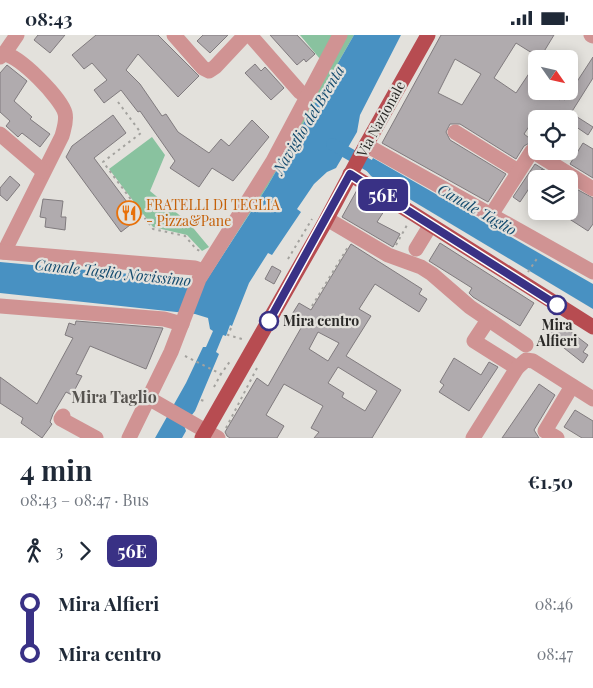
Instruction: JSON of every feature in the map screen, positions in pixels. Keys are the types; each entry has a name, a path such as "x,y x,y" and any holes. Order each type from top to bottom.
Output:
{"main road":[{"name":"Via Nazionale","path":"209,436 327,219 351,171 428,35"},
{"path":"351,171 430,226 593,327"}],"street":[{"path":"17,35 2,55 14,57 49,89 65,110 66,118 62,136 2,252 195,268 201,275"},
{"path":"174,35 208,71 215,67 245,35"},
{"path":"250,35 300,92 307,96"},
{"path":"128,438 150,399 201,275 256,189 340,35"},
{"path":"455,131 518,171"},
{"path":"0,133 43,171"},
{"path":"365,146 593,272"},
{"path":"491,215 530,153 536,152 593,189"},
{"path":"327,219 392,257 414,255"},
{"path":"414,255 430,226"},
{"path":"414,255 432,274 491,323 519,338 526,345"},
{"path":"0,306 19,314 184,319"},
{"path":"491,323 474,341 517,368"},
{"path":"473,438 517,368 526,360 533,361 593,399"},
{"path":"557,438 545,431 572,386"},
{"path":"150,399 190,421 209,436"},
{"path":"63,416 61,419 96,438"}],"path":[{"path":"118,102 141,133 103,162 153,229 186,236 196,249 207,253"},
{"path":"392,257 409,221"},
{"path":"312,306 354,236"},
{"path":"526,275 541,251"},
{"path":"231,328 228,335 246,339"},
{"path":"188,356 221,374 228,362 236,356"},
{"path":"201,400 207,402"}],"green space":[{"path":"300,35 333,35 320,59"},
{"path":"345,35 354,35 267,187 216,265"},
{"path":"152,137 165,155 150,191 189,223 209,247 202,251 187,235 153,227 109,169"}],"water":[{"path":"354,35 401,35 360,115 357,132 336,168 327,172 314,184 297,209 301,212 272,255 268,253 249,283 232,326 230,325 226,336 223,335 216,352 219,354 195,411 184,425 186,431 182,438 155,438 186,383 203,347 206,347 213,331 210,329 208,318 195,314 0,293 0,262 206,281 267,187"},
{"path":"373,158 593,284 593,309 371,176 366,170"}],"building":[{"path":"38,35 65,35 50,53 34,40"},
{"path":"96,35 158,35 199,76 178,97 138,54 126,70 140,84 162,116 166,114 178,132 209,153 221,139 229,146 252,120 269,137 233,181 212,168 199,187 170,168 175,161 140,111 138,112 121,90 104,103 94,90 107,80 92,63 84,69 72,55"},
{"path":"203,35 228,35 210,53 197,41"},
{"path":"270,35 297,35 315,54 306,62 304,59 297,65"},
{"path":"441,35 554,35 545,50 528,50 516,43 494,78 516,93 528,75 528,100 578,100 578,80 593,57 593,78 573,110 528,110 528,128 524,134 528,137 528,144 524,146 516,159 460,124 450,124 446,132 450,140 506,174 488,202 382,143","holes":["455,59 481,74 462,105 438,93"]},
{"path":"255,64 261,71 265,67 284,88 271,100 245,73"},
{"path":"7,65 27,81 14,101 32,117 30,119 50,134 40,147 22,133 18,137 6,126 10,121 0,112 0,73"},
{"path":"113,115 126,133 94,158 139,218 121,232 66,157 72,146"},
{"path":"578,117 593,127 588,135 578,128"},
{"path":"583,143 593,149 593,178 570,164 572,160 578,160 578,151"},
{"path":"535,164 545,170 542,169 531,170"},
{"path":"528,174 528,190 520,202 513,197"},
{"path":"10,176 20,185 7,201 0,195 0,188"},
{"path":"357,190 386,208 377,222 400,234 393,247 342,217"},
{"path":"578,190 593,198 593,224 588,231 571,220 578,220"},
{"path":"43,199 63,201 61,217 66,217 65,230 45,227 46,218 40,217"},
{"path":"440,243 534,303 520,326 473,297 469,293 472,288 429,261"},
{"path":"351,244 422,289 419,294 427,299 419,312 375,284 359,309 371,316 346,356 401,390 372,438 314,438 319,432 311,428 323,406 284,384 266,415 284,426 277,438 230,438 225,432 257,378 268,386 301,328 300,321 291,316 299,303 311,310","holes":["318,332 339,343 328,361 309,349","338,367 377,391 365,411 342,397 344,393 328,383"]},
{"path":"272,266 281,271 274,284 265,279"},
{"path":"554,319 588,345 583,352 588,355 583,363 545,333"},
{"path":"76,321 163,328 146,369 90,346 76,374 82,376 72,395 66,392 53,414 50,422 52,424 42,438 21,423 23,418 0,403 0,377 37,404 73,338 65,335 69,323 75,325"},
{"path":"454,358 481,375 489,362 498,367 469,411 439,392 444,385 440,382"},
{"path":"539,384 555,395 534,430 539,438 502,438"},
{"path":"575,410 593,421 593,438 582,438 564,427"}],"waterway":[{"name":"Canale Taglio","path":"332,144 384,174"}],"bus line":[{"name":"56E","path":"269,321 350,174 557,305"}],"place":[{"name":"FRATELLI DI TEGLIA - Pizza&Pane","path":"129,213"},
{"name":"Mira Alfieri","path":"557,305"},
{"name":"Mira centro","path":"269,321"}],"district":[{"name":"Mira Taglio","path":"114,397"}],"water label":[{"name":"Naviglio del Brenta","path":"309,120"},
{"name":"Canale Taglio Novissimo","path":"113,273"}]}
